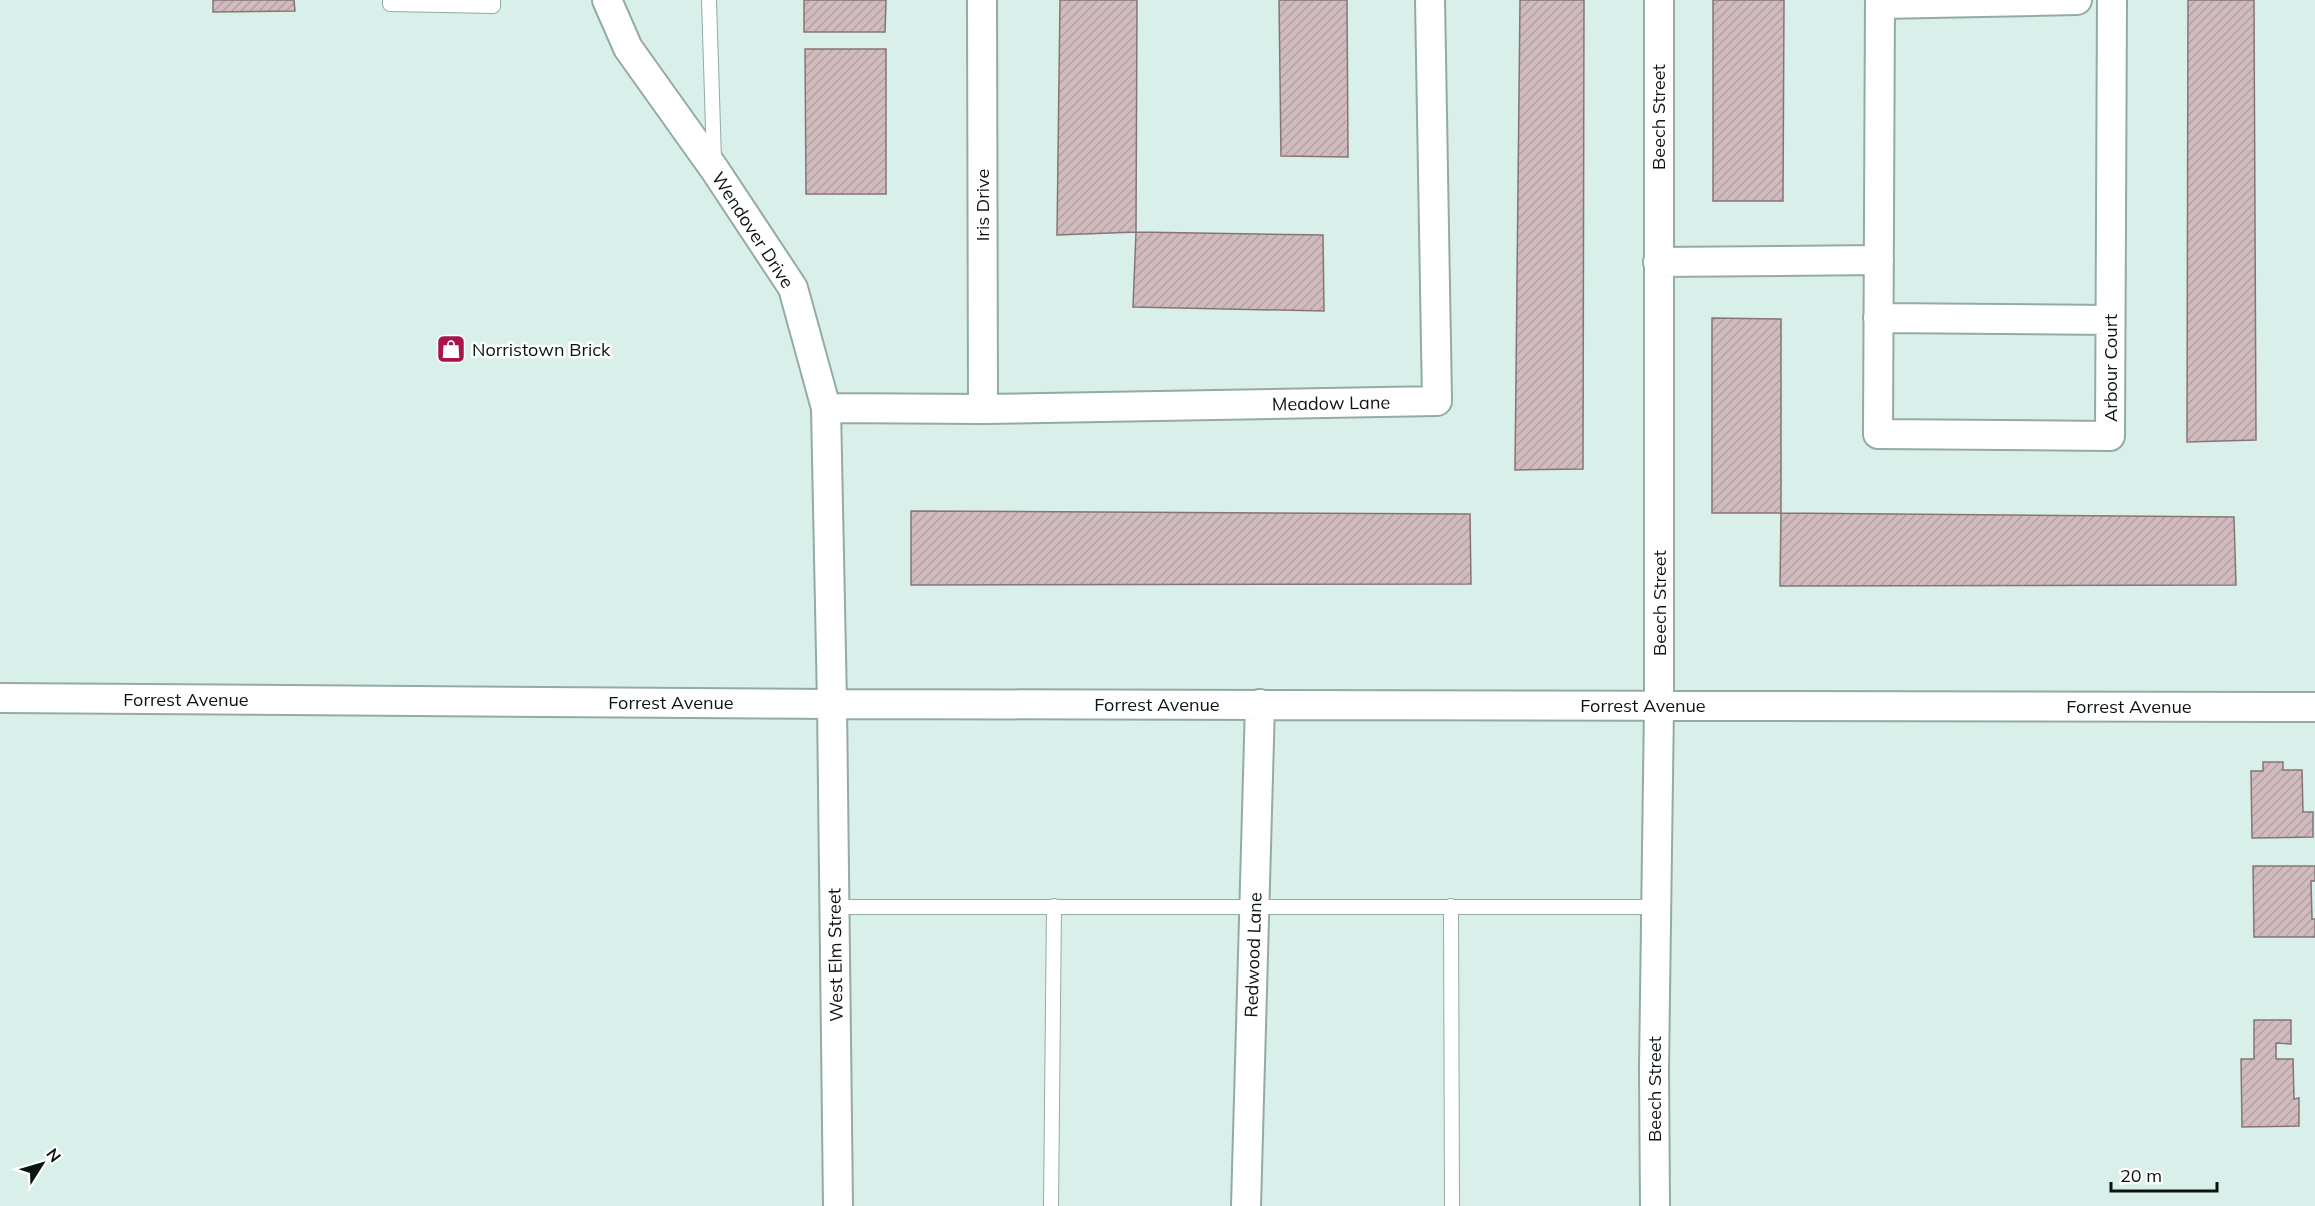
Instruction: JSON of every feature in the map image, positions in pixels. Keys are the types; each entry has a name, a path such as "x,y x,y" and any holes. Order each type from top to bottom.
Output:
{"street":[{"name":"Wendover Drive","path":"607,0 628,48 715,170 793,288 825,408 832,704"},
{"name":"Iris Drive","path":"981,0 982,409"},
{"name":"Meadow Lane","path":"825,408 982,409 1437,401 1430,0"},
{"name":"Beech Street","path":"1655,1206 1659,705 1659,0"},
{"path":"1880,2 2077,0"},
{"name":"Arbour Court","path":"1880,2 1878,434 2110,436 2112,0"},
{"path":"1658,262 1879,260"},
{"path":"1878,318 2110,320"},
{"name":"Forrest Avenue","path":"0,698 832,704 2315,707"},
{"name":"West Elm Street","path":"832,704 838,1206"},
{"name":"Redwood Lane","path":"1246,1206 1260,704"}],"lane":[{"path":"390,0 390,4 493,6 493,0"},
{"path":"709,0 715,170"},
{"path":"1051,1206 1054,906"},
{"path":"1451,906 1452,1206"},
{"path":"835,907 1656,907"}],"building":[{"path":"213,0 294,0 295,11 213,12"},
{"path":"804,0 886,0 885,32 804,32"},
{"path":"1060,0 1137,0 1136,232 1057,235"},
{"path":"1279,0 1347,0 1348,157 1281,156"},
{"path":"1520,0 1584,0 1583,469 1515,470"},
{"path":"1713,0 1784,0 1783,201 1713,201"},
{"path":"2188,0 2254,0 2256,440 2187,442"},
{"path":"805,49 886,49 886,194 806,194"},
{"path":"1136,232 1323,235 1324,311 1133,307"},
{"path":"1712,318 1781,319 1781,513 1712,513"},
{"path":"911,511 1470,514 1471,584 911,585"},
{"path":"1781,513 2234,517 2236,585 1780,586"},
{"path":"2263,762 2283,762 2283,770 2302,770 2303,812 2313,812 2313,837 2252,838 2251,771 2263,771"},
{"path":"2253,866 2315,866 2315,881 2311,881 2315,937 2254,937"},
{"path":"2254,1020 2291,1020 2291,1044 2276,1043 2276,1059 2293,1059 2294,1099 2299,1098 2299,1126 2242,1127 2241,1059 2254,1059"}],"place":[{"name":"Norristown Brick","path":"451,349"}]}
